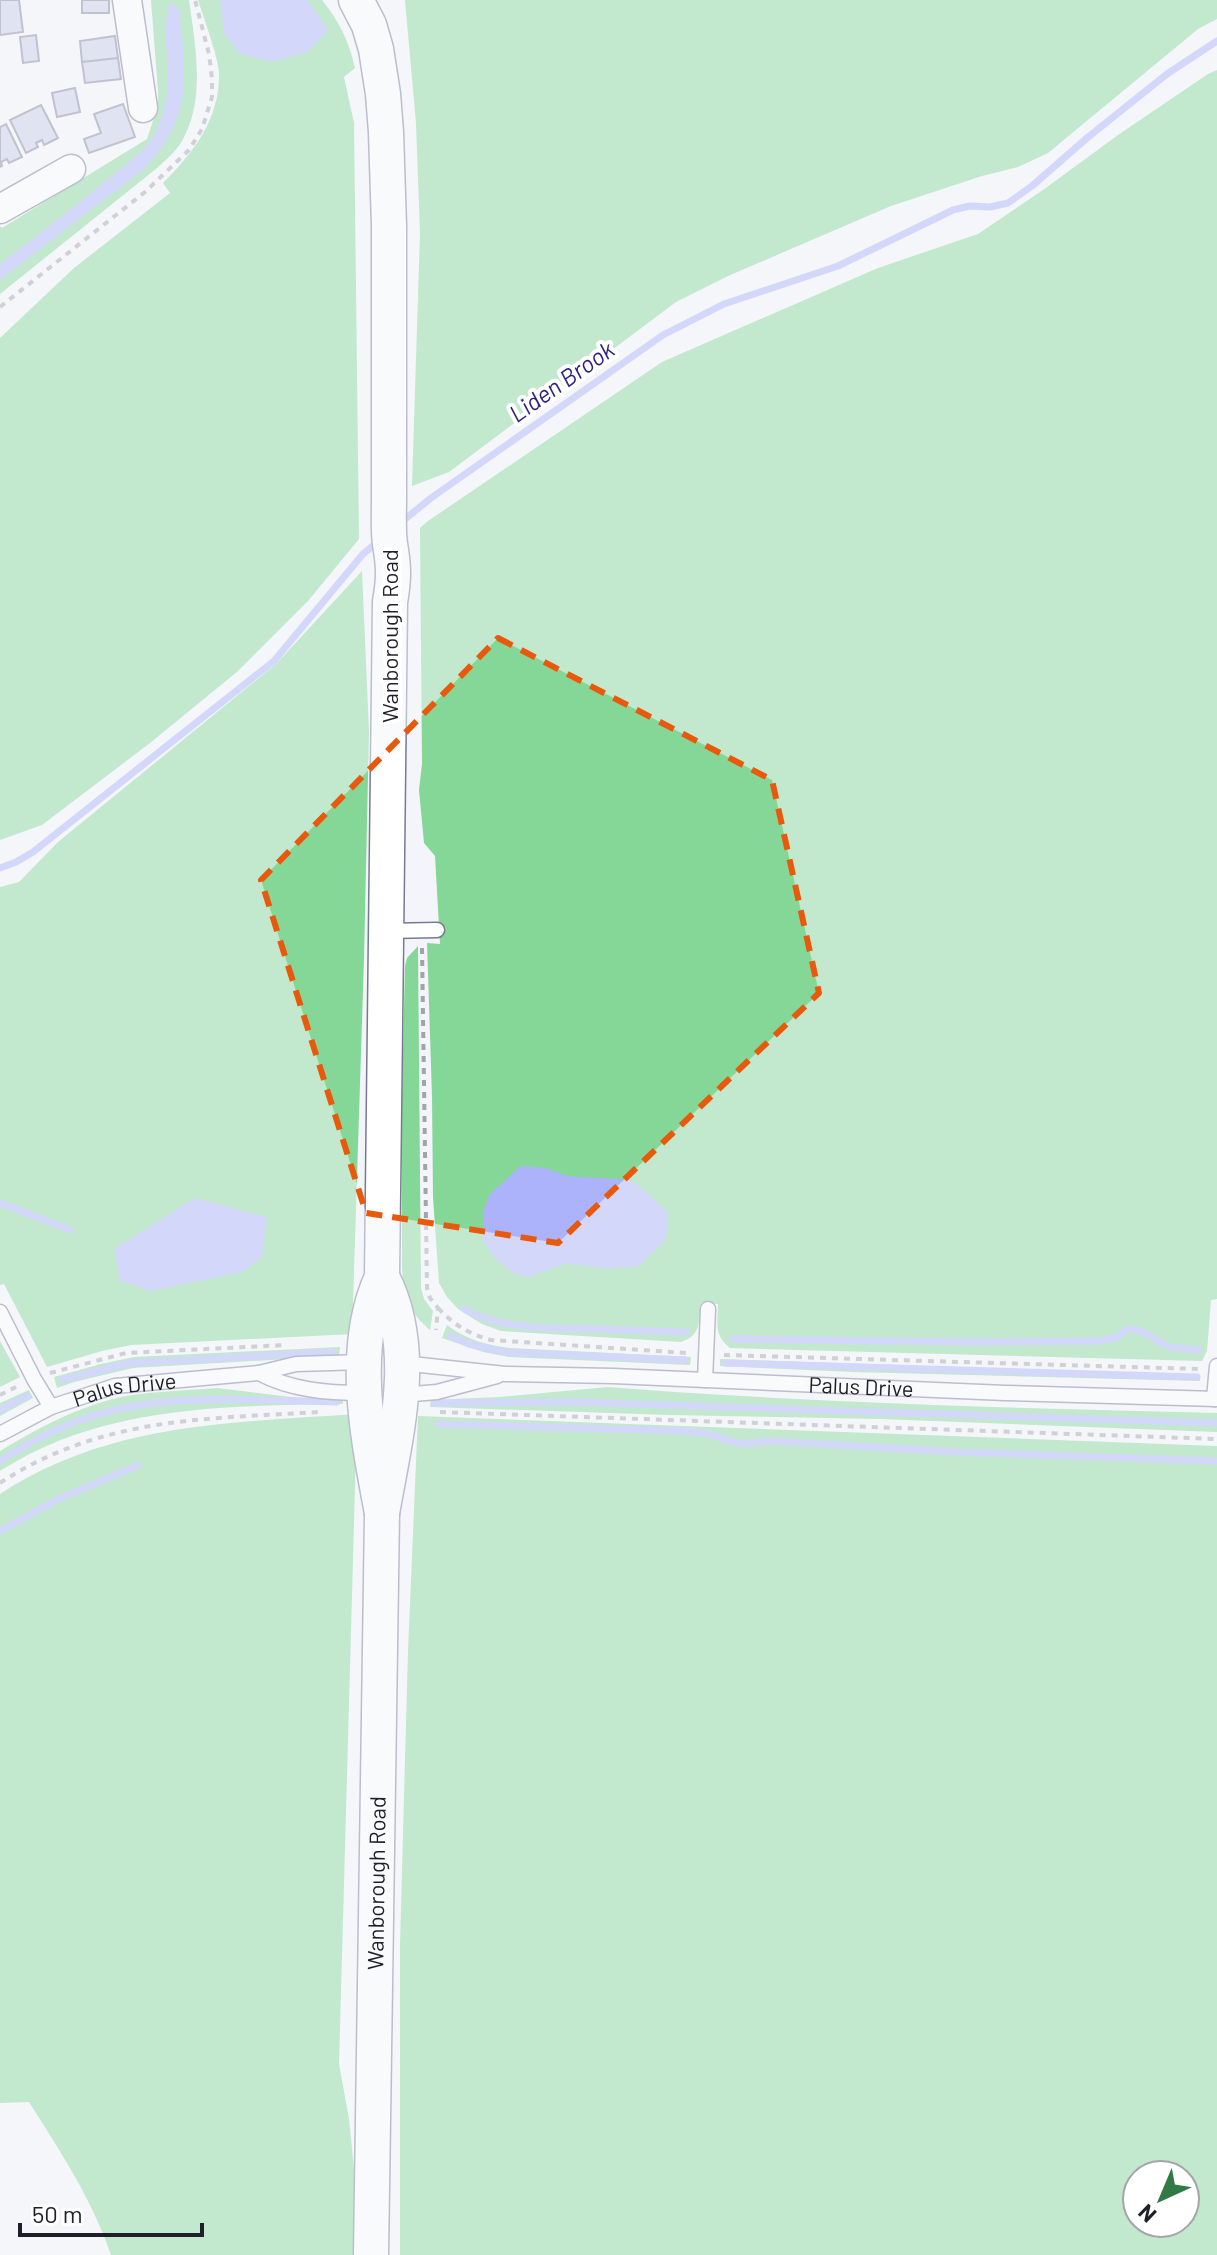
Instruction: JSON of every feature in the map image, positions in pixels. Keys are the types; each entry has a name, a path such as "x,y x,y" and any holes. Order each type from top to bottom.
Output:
{"street":[{"path":"127,0 143,108"},
{"name":"Wanborough Road","path":"356,0 369,25 376,49 385,120 389,242 389,499 394,578 390,602 382,1277 368,1317 365,1378 367,1434 382,1513"},
{"path":"0,209 71,169"},
{"name":"Wanborough Road","path":"371,2255 382,1513 402,1379 397,1315 391,1293 382,1277"},
{"name":"Palus Drive","path":"365,1378 402,1379"}],"lane":[{"path":"385,931 429,930"},
{"path":"705,1380 708,1309"},
{"path":"0,1312 51,1407"},
{"name":"Palus Drive","path":"0,1434 51,1407 115,1386 259,1373 296,1364 365,1378"},
{"path":"1215,1399 1217,1368"},
{"name":"Palus Drive","path":"259,1373 276,1382 326,1392 365,1378"},
{"name":"Palus Drive","path":"402,1379 505,1374 1215,1399"},
{"name":"Palus Drive","path":"402,1379 437,1392 505,1374"}],"path":[{"path":"0,307 145,192 189,150 202,129 212,97 209,54 195,0"},
{"path":"429,930 427,1288 430,1298 451,1322 470,1334 491,1340 706,1354 1217,1368"},
{"path":"436,1330 438,1308"},
{"path":"0,1395 63,1368 126,1353 290,1345"},
{"path":"0,1483 55,1452 125,1429 221,1417 333,1411"},
{"path":"436,1412 1217,1439"}],"highlighted area":[{"path":"498,638 772,780 819,993 558,1243 366,1213 261,880"}],"green space":[{"path":"151,0 189,0 197,86 191,119 183,140 157,168 0,294 0,226 2,228 147,139 158,105"},
{"path":"198,0 322,0 343,32 353,58 355,68 344,77 354,123 359,539 308,601 238,671 42,825 0,840 0,338 74,268 170,193 163,183 203,134 218,90 216,57"},
{"path":"405,0 1217,0 1217,19 1198,29 1048,153 1018,167 891,206 728,276 676,302 449,472 412,486 420,233 416,123"},
{"path":"1217,70 1217,1299 1211,1300 1207,1351 1202,1361 730,1348 719,1333 718,1304 701,1303 696,1332 681,1342 501,1331 482,1324 458,1309 439,1283 433,1197 427,943 440,944 435,856 424,843 419,790 422,764 420,528 662,362 878,268 978,234 1118,135"},
{"path":"362,571 369,732 352,1334 131,1345 47,1367 4,1284 0,1285 0,887 19,882 58,842 276,664"},
{"path":"418,946 421,1288 424,1299 433,1311 430,1330 416,1316 408,1301 402,1265 405,966 407,958"},
{"path":"447,1325 469,1338 501,1347 691,1357 690,1365 509,1357 442,1338"},
{"path":"0,1341 20,1377 0,1387"},
{"path":"340,1347 339,1356 133,1368 57,1388 54,1377 134,1357"},
{"path":"720,1359 1200,1375 1200,1381 720,1366"},
{"path":"608,1387 836,1401 1217,1413 1217,1432 430,1407 431,1400"},
{"path":"217,1388 343,1400 343,1404 210,1409 123,1421 39,1449 0,1471 0,1451 83,1409 138,1394"},
{"path":"29,1390 33,1398 0,1416 0,1403"},
{"path":"357,1414 339,2064 354,2169 354,2255 111,2255 85,2195 29,2102 0,2103 0,1494 42,1470 84,1452 128,1439 218,1424"},
{"path":"418,1416 1217,1446 1217,2255 400,2255 400,1945"}],"water":[{"path":"220,0 305,0 328,30 308,52 271,62 239,53 224,33"},
{"path":"170,1 179,10 184,76 178,114 171,132 144,169 0,280 0,264 123,167 152,139 166,99 166,25"},
{"path":"521,1166 546,1168 567,1176 632,1180 668,1212 666,1239 639,1266 608,1269 566,1263 530,1277 512,1273 494,1257 483,1240 484,1209 490,1194"},
{"path":"195,1198 267,1217 262,1257 243,1272 152,1291 120,1281 114,1249"}],"building":[{"path":"0,0 19,0 23,32 0,35"},
{"path":"82,0 109,0 109,13 82,13"},
{"path":"36,35 39,61 23,63 20,37"},
{"path":"115,36 118,58 82,62 80,41"},
{"path":"118,58 121,79 85,83 82,62"},
{"path":"75,88 80,112 57,117 52,93"},
{"path":"123,104 135,137 89,153 84,139 101,133 94,114"},
{"path":"41,105 58,138 44,145 42,140 36,143 38,147 26,153 10,120"},
{"path":"6,124 22,157 9,163 7,159 1,162 0,167 0,127"}],"waterway":[{"name":"Liden Brook","path":"399,524 431,498 663,335 724,304 838,266 953,210 1008,203 1167,74 1217,41"},
{"name":"Liden Brook","path":"0,868 33,852 274,661 363,554 380,540"},
{"path":"0,1203 70,1230"},
{"path":"464,1309 494,1321 527,1326 687,1332"},
{"path":"732,1339 1099,1341 1117,1337 1128,1329 1139,1330 1169,1347 1199,1350"},
{"path":"451,1336 469,1344 505,1352 685,1360"},
{"path":"62,1380 130,1363 333,1352"},
{"path":"725,1363 1197,1377"},
{"path":"0,1410 27,1396"},
{"path":"0,1461 65,1426 131,1407 234,1399 337,1402"},
{"path":"434,1403 573,1402 1217,1423"},
{"path":"438,1424 681,1431 710,1434 746,1444 770,1441 958,1452 1217,1461"},
{"path":"0,1531 57,1500 138,1465"}]}
